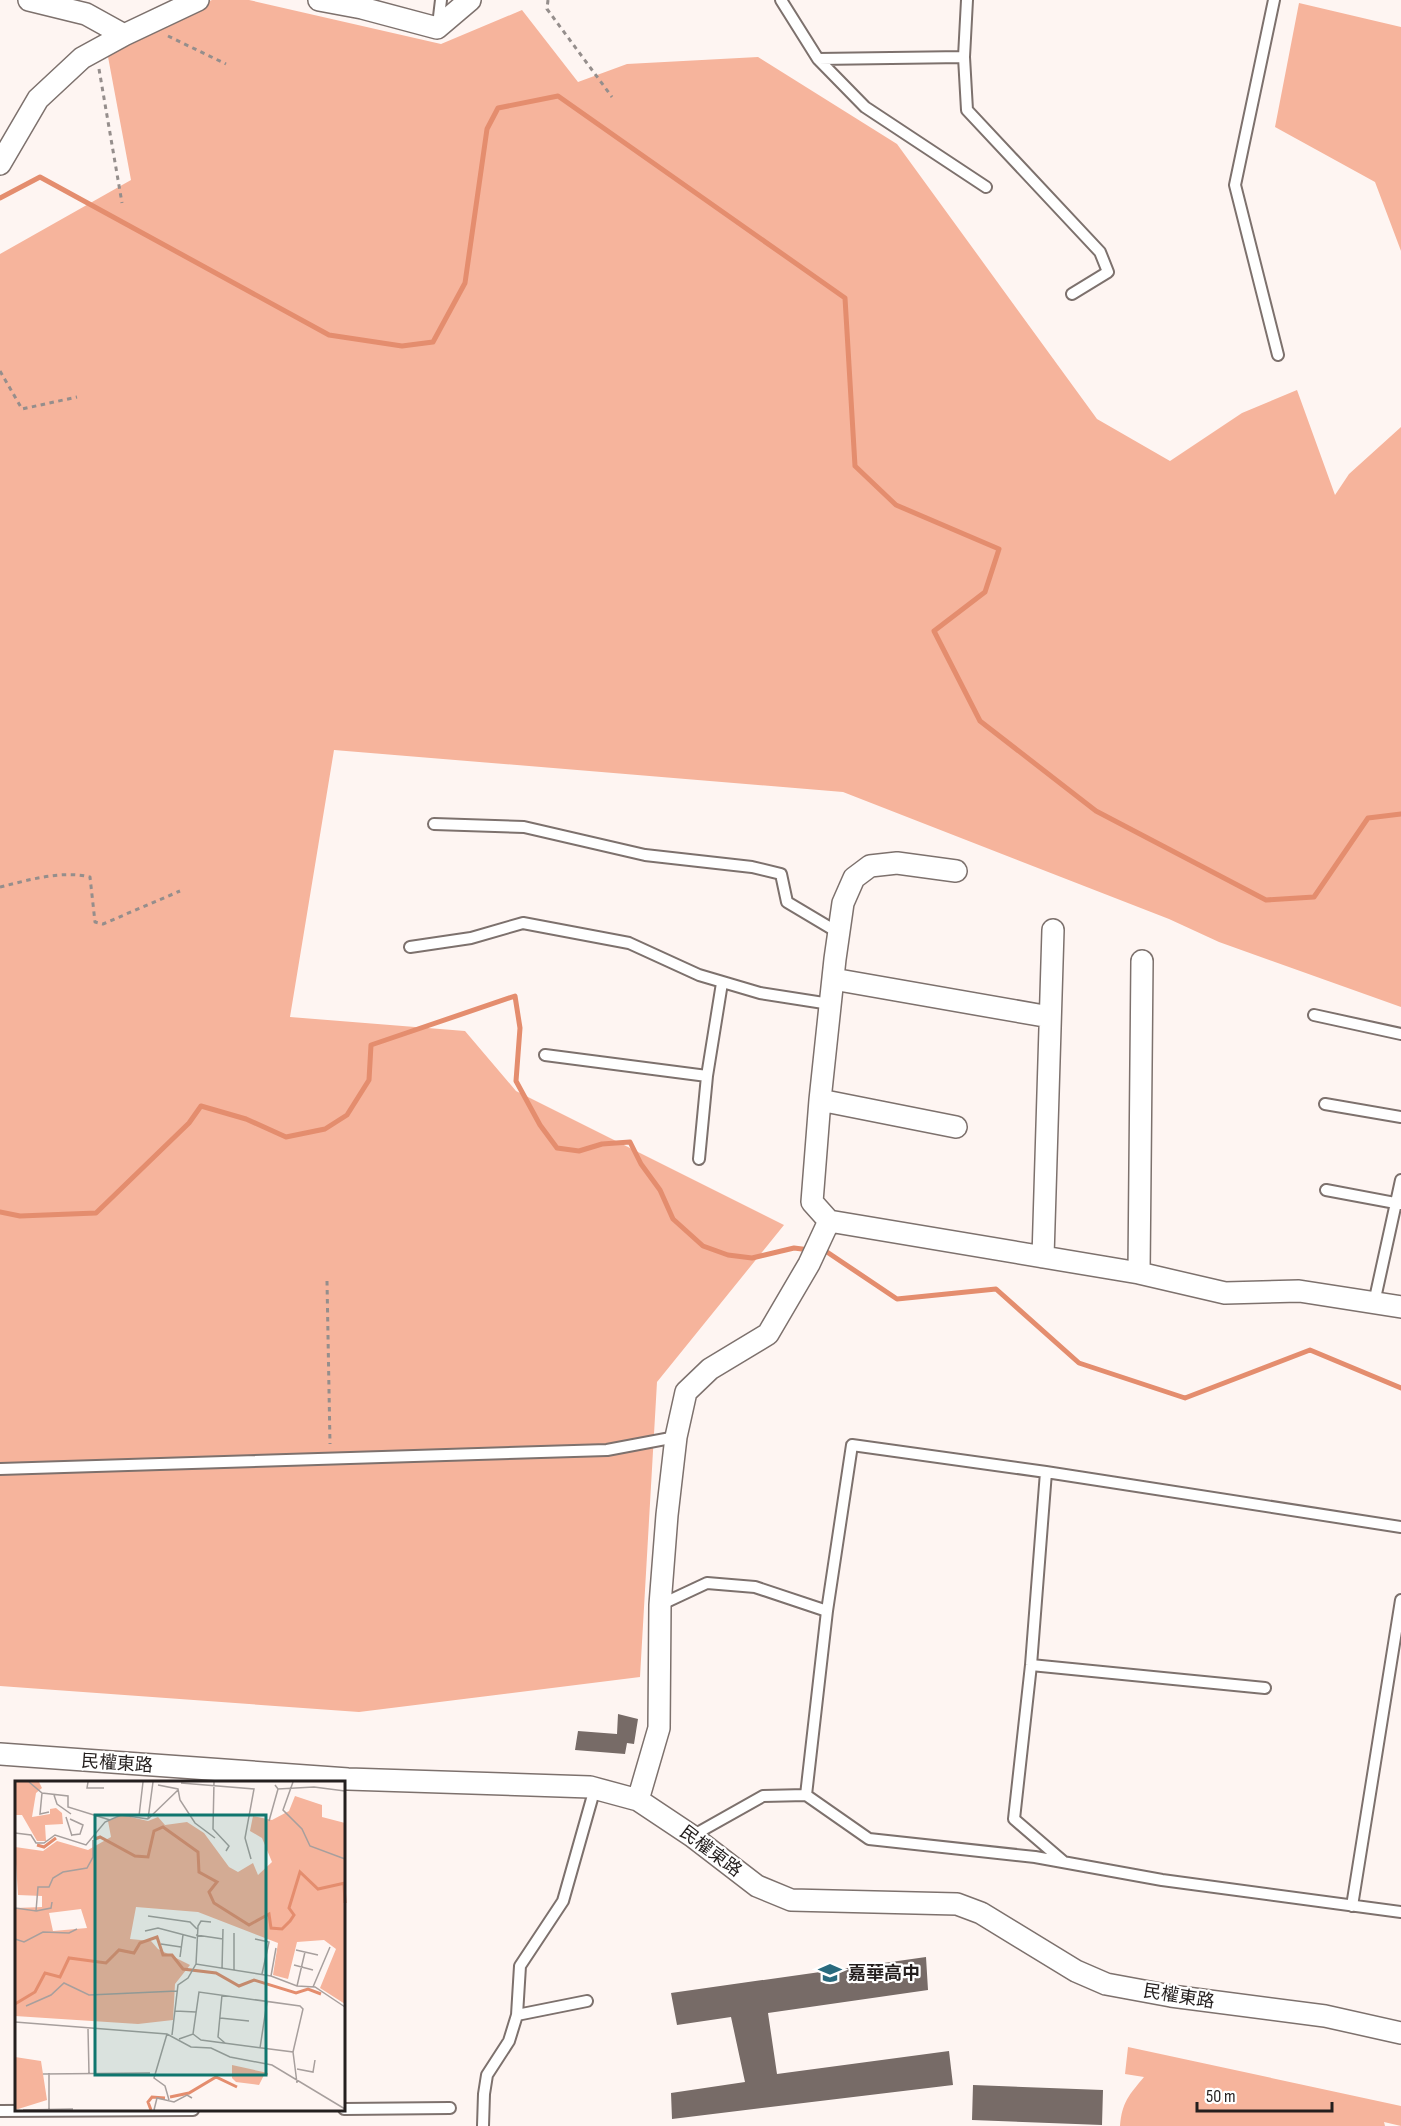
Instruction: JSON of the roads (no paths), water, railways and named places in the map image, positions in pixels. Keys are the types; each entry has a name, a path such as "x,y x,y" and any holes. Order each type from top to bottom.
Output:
{"street":[{"path":"29,0 86,7 124,35"},
{"path":"0,164 38,99 81,58 198,0"},
{"path":"319,0 362,4 437,28 470,0"},
{"path":"956,871 897,863 870,866 854,878 843,903 820,1100 812,1202 829,1221 1139,1274 1225,1293 1299,1292 1401,1306"},
{"path":"1043,1257 1053,930"},
{"path":"1139,1274 1142,961"},
{"path":"833,979 1050,1017"},
{"path":"820,1100 956,1127"},
{"path":"638,1800 659,1728 660,1605 667,1515 676,1437 686,1392 710,1369 768,1334 809,1264 829,1221"},
{"name":"民權東路","path":"0,1755 348,1779 596,1788 638,1800 693,1836 758,1886 791,1900 957,1904 981,1913 1076,1971 1106,1983 1171,1996 1325,2016 1401,2033"}],"lane":[{"path":"437,28 441,0"},
{"path":"781,0 818,59 865,107 986,187"},
{"path":"967,0 964,57 967,110 1100,252 1108,272 1072,294"},
{"path":"1274,0 1235,185 1278,355"},
{"path":"818,59 964,57"},
{"path":"434,824 524,827 645,855 752,867 781,874 787,902 839,933"},
{"path":"410,947 471,938 523,923 629,943 722,983 760,993 830,1004"},
{"path":"699,1159 707,1076 722,983"},
{"path":"1314,1015 1401,1034"},
{"path":"545,1055 707,1076"},
{"path":"1325,1104 1401,1117"},
{"path":"1374,1303 1399,1204 1401,1180"},
{"path":"1326,1190 1399,1204"},
{"path":"0,1469 607,1450 676,1437"},
{"path":"806,1795 827,1611 852,1445 1047,1472 1401,1527"},
{"path":"1047,1472 1031,1665 1014,1819 1064,1862"},
{"path":"660,1605 707,1583 755,1587 827,1611"},
{"path":"1352,1906 1401,1600"},
{"path":"1031,1665 1265,1688"},
{"path":"483,2126 487,2076 509,2041 517,2015 520,1966 563,1901 596,1788"},
{"path":"693,1836 763,1796 806,1795 868,1839 1035,1857 1162,1880 1401,1912"},
{"path":"517,2015 587,2001"},
{"path":"345,2109 450,2108"},
{"path":"0,2111 15,2111"}],"waterway":[{"path":"0,198 40,177 329,335 402,346 433,342 465,283 487,129 498,108 558,96 845,298 855,466 896,505 999,549 985,592 934,631 980,721 1096,811 1266,900 1314,897 1368,818 1401,814"},
{"path":"0,1212 20,1216 96,1213 189,1123 201,1106 246,1119 286,1137 325,1129 347,1115 369,1080 371,1045 515,996 520,1028 516,1081 540,1125 557,1148 579,1151 602,1144 630,1142 641,1164 660,1190 673,1219 703,1246 728,1255 752,1258 794,1248 810,1250"},
{"path":"819,1251 827,1252 897,1299 996,1289 1079,1363 1185,1398 1310,1350 1401,1388"}],"place":[{"name":"嘉華高中","path":"830,1973"}]}
